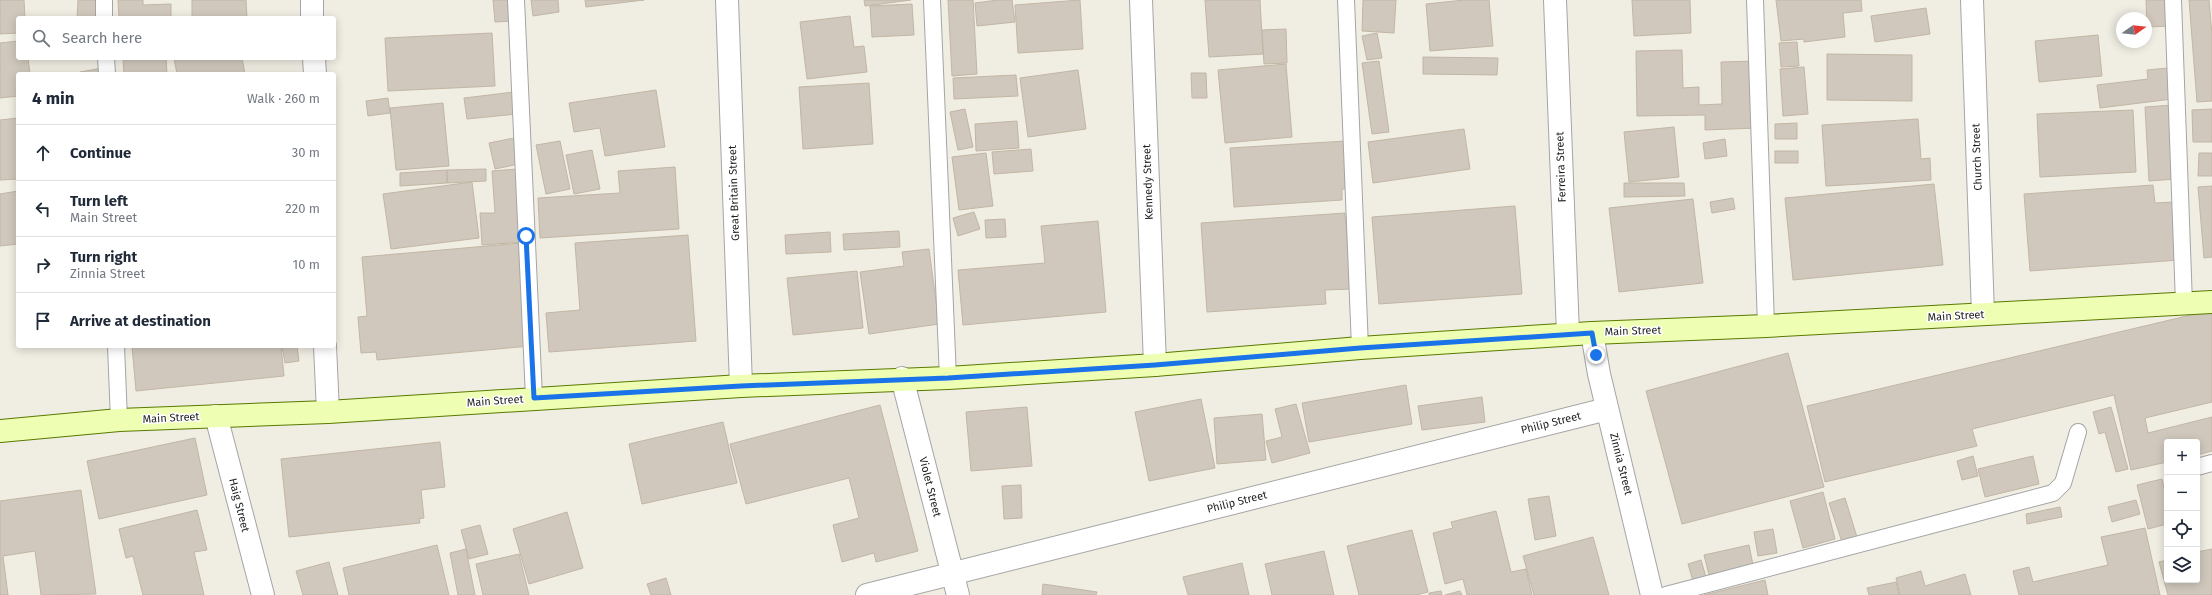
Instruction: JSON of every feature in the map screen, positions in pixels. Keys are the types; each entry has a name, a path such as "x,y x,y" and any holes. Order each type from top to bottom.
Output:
{"main road":[{"name":"Main Street","path":"0,430 119,420 328,412 741,386 902,378 948,378 1155,365 1360,348 1568,334 1766,326 2212,302"}],"street":[{"path":"312,0 312,16"},
{"name":"Great Britain Street","path":"727,0 741,386"},
{"name":"Kennedy Street","path":"1141,0 1155,365"},
{"name":"Ferreira Street","path":"1555,0 1568,334"},
{"name":"Church Street","path":"1972,0 1983,314"},
{"path":"314,60 315,72"},
{"name":"Zinnia Street","path":"1592,333 1607,409 1652,595"},
{"path":"325,348 328,412"},
{"name":"Violet Street","path":"902,378 955,585"},
{"name":"Philip Street","path":"867,595 955,585 1607,409"},
{"name":"Haig Street","path":"216,416 263,595"}],"lane":[{"path":"104,0 104,16"},
{"path":"516,0 534,398"},
{"path":"932,0 948,378"},
{"path":"1346,0 1360,348"},
{"path":"1755,0 1766,326"},
{"path":"2173,0 2184,304"},
{"path":"106,60 107,72"},
{"path":"116,348 119,420"},
{"path":"1666,595 2053,493 2063,483 2078,432"},
{"path":"2200,466 2212,463"}],"building":[{"path":"0,0 24,0 25,16 16,16 16,33 0,34"},
{"path":"78,0 101,0 100,16 77,16"},
{"path":"118,0 143,0 143,5 171,4 171,16 119,16"},
{"path":"192,0 246,0 247,16 192,16"},
{"path":"493,0 512,0 513,21 495,22"},
{"path":"531,0 558,0 559,12 533,16"},
{"path":"585,0 644,0 586,7"},
{"path":"864,0 911,0 865,6"},
{"path":"948,0 973,0 977,74 952,76"},
{"path":"1012,0 1015,22 977,26 975,3"},
{"path":"1080,0 1083,49 1018,53 1015,5"},
{"path":"1205,0 1260,0 1263,54 1209,57"},
{"path":"1363,0 1396,0 1394,33 1362,31"},
{"path":"1464,0 1489,0 1493,46 1430,51 1426,4"},
{"path":"1632,0 1690,0 1691,33 1634,36"},
{"path":"1776,0 1861,0 1862,11 1843,13 1845,37 1804,42 1804,39 1781,41"},
{"path":"2146,0 2170,0 2171,26 2152,27 2152,12 2146,12"},
{"path":"2189,0 2209,0 2212,35 2212,101 2197,102"},
{"path":"912,4 914,35 872,37 870,6"},
{"path":"1926,8 1930,34 1875,42 1871,16"},
{"path":"850,16 854,47 864,46 867,72 807,79 800,22"},
{"path":"1286,29 1287,63 1264,64 1262,30"},
{"path":"492,33 495,86 388,91 385,38"},
{"path":"1377,33 1382,58 1367,60 1362,36"},
{"path":"2098,35 2102,76 2039,82 2035,41"},
{"path":"16,41 16,60 28,60 30,72 16,72 16,96 0,98 0,43"},
{"path":"1797,42 1799,66 1781,67 1779,43"},
{"path":"1682,50 1683,88 1699,87 1699,105 1722,104 1721,62 1756,61 1757,128 1705,130 1705,115 1637,116 1636,51"},
{"path":"1827,54 1912,55 1912,101 1827,100"},
{"path":"1423,57 1498,58 1497,75 1423,74"},
{"path":"123,60 166,60 167,72 124,72"},
{"path":"174,60 242,60 245,72 177,72"},
{"path":"1379,61 1389,132 1372,134 1362,63"},
{"path":"1286,64 1292,137 1225,143 1218,70"},
{"path":"1804,67 1808,114 1783,116 1780,69"},
{"path":"102,68 103,72 80,72"},
{"path":"2168,68 2172,99 2100,108 2097,85 2148,79 2147,70"},
{"path":"1078,70 1086,129 1028,137 1020,78"},
{"path":"1191,73 1206,73 1207,98 1192,98"},
{"path":"1016,75 1018,96 954,99 953,78"},
{"path":"869,83 873,144 803,149 799,87"},
{"path":"656,90 665,147 605,156 600,128 574,132 569,103"},
{"path":"514,92 517,114 467,119 464,98"},
{"path":"388,98 390,113 368,116 366,101"},
{"path":"443,103 449,166 396,170 390,108"},
{"path":"2173,105 2176,179 2149,181 2145,107"},
{"path":"965,109 973,147 958,150 950,112"},
{"path":"2212,109 2212,142 2193,142 2192,110"},
{"path":"2133,110 2136,172 2040,177 2037,114"},
{"path":"16,118 16,179 0,180 0,120"},
{"path":"1918,119 1921,159 1930,158 1931,180 1826,186 1822,125"},
{"path":"1017,121 1019,148 976,151 975,124"},
{"path":"1797,123 1797,139 1775,139 1775,124"},
{"path":"1674,127 1679,177 1629,182 1624,132"},
{"path":"1464,129 1470,169 1373,183 1368,142"},
{"path":"514,138 519,164 495,169 489,143"},
{"path":"1725,139 1727,156 1705,159 1703,143"},
{"path":"560,141 570,189 546,194 536,145"},
{"path":"1346,141 1349,189 1342,189 1342,200 1234,207 1230,148"},
{"path":"1031,149 1033,171 994,174 992,152"},
{"path":"592,150 600,189 574,194 566,155"},
{"path":"1775,151 1798,151 1798,163 1775,163"},
{"path":"986,153 993,206 959,210 952,157"},
{"path":"2199,153 2212,153 2212,176 2198,176"},
{"path":"675,167 679,229 540,238 538,198 620,193 618,171"},
{"path":"486,169 486,181 447,183 447,170"},
{"path":"517,169 522,242 482,245 480,213 495,213 492,171"},
{"path":"447,170 447,183 400,186 400,173"},
{"path":"472,182 479,238 391,249 383,194"},
{"path":"1624,183 1684,183 1685,196 1624,197"},
{"path":"1934,184 1943,265 1793,280 1785,198"},
{"path":"2153,185 2155,203 2175,202 2179,260 2030,271 2024,194"},
{"path":"2212,186 2212,257 2204,258 2198,187"},
{"path":"16,191 16,244 0,246 0,194"},
{"path":"1733,198 1735,209 1712,213 1710,202"},
{"path":"1693,199 1703,283 1619,292 1609,208"},
{"path":"1515,206 1522,294 1379,304 1372,217"},
{"path":"974,212 980,229 958,236 953,218"},
{"path":"1345,213 1351,289 1325,290 1326,304 1207,312 1201,223"},
{"path":"1005,219 1006,237 986,238 985,220"},
{"path":"1098,221 1106,312 963,325 958,270 1045,263 1041,226"},
{"path":"899,231 900,247 844,250 843,234"},
{"path":"830,232 831,252 786,254 785,235"},
{"path":"688,235 696,341 549,352 546,313 580,310 575,243"},
{"path":"521,243 530,346 377,360 376,352 361,353 358,317 367,316 362,257"},
{"path":"929,249 939,324 869,334 860,272 904,266 902,252"},
{"path":"857,271 863,328 793,335 787,278"},
{"path":"2212,310 2212,402 2145,418 2148,433 2212,417 2212,451 2200,454 2200,439 2164,439 2164,463 2131,470 2114,395 1972,429 1977,446 1825,482 1807,406"},
{"path":"132,348 281,348 284,376 136,391"},
{"path":"282,348 297,348 299,361 285,363"},
{"path":"1788,353 1824,487 1682,524 1646,391"},
{"path":"1406,385 1412,424 1309,442 1302,403"},
{"path":"1482,397 1485,422 1422,430 1418,406"},
{"path":"1201,399 1215,468 1149,481 1135,412"},
{"path":"1296,404 1310,453 1272,463 1266,441 1282,437 1275,409"},
{"path":"880,405 918,551 876,562 874,553 842,562 833,525 859,518 849,478 746,504 730,444"},
{"path":"1027,407 1032,466 971,471 966,412"},
{"path":"2111,407 2128,469 2116,472 2105,432 2099,434 2093,412"},
{"path":"1262,414 1266,460 1217,464 1214,418"},
{"path":"723,422 737,483 642,504 629,444"},
{"path":"195,438 207,495 99,519 87,461"},
{"path":"440,442 445,487 421,490 424,518 419,519 420,523 289,537 281,459"},
{"path":"1973,456 1978,476 1962,480 1957,461"},
{"path":"2033,456 2039,484 1985,497 1978,469"},
{"path":"2162,479 2164,487 2164,525 2148,529 2137,485"},
{"path":"1021,485 1022,518 1004,519 1002,486"},
{"path":"81,490 96,594 41,595 35,551 3,556 8,595 0,595 0,501"},
{"path":"1823,492 1835,539 1803,548 1790,501"},
{"path":"1549,496 1556,536 1535,540 1528,499"},
{"path":"1845,498 1857,537 1842,542 1829,503"},
{"path":"2136,500 2140,514 2112,522 2108,507"},
{"path":"2060,507 2062,517 2027,524 2026,514"},
{"path":"197,510 207,550 194,552 204,595 143,595 133,556 126,558 119,529"},
{"path":"1496,511 1511,572 1526,569 1532,595 1467,595 1463,579 1445,584 1433,533 1453,528 1451,522"},
{"path":"567,512 583,568 529,584 513,529"},
{"path":"480,525 488,554 469,559 461,530"},
{"path":"2145,528 2160,595 2019,595 2013,571 2029,567 2033,582 2108,565 2101,537"},
{"path":"1773,529 1777,553 1758,556 1754,532"},
{"path":"1412,530 1428,592 1416,595 1359,595 1347,546"},
{"path":"1593,537 1609,595 1534,595 1523,556"},
{"path":"437,545 449,595 349,595 343,568"},
{"path":"1749,545 1753,565 1709,575 1704,555"},
{"path":"466,549 475,595 458,595 450,553"},
{"path":"2212,549 2212,595 2168,595 2165,583 2200,583 2200,551"},
{"path":"1324,551 1334,595 1272,595 1265,564"},
{"path":"519,554 529,595 483,595 476,564"},
{"path":"1701,560 1706,577 1693,581 1688,564"},
{"path":"2164,561 2164,580 2159,562"},
{"path":"329,562 338,595 303,595 296,571"},
{"path":"1242,563 1249,595 1188,595 1183,577"},
{"path":"1921,571 1925,586 1965,574 1971,595 1900,595 1896,578"},
{"path":"666,578 671,595 651,595 647,584"},
{"path":"1765,580 1768,595 1704,595"},
{"path":"1896,582 1899,595 1869,595 1867,588"},
{"path":"1043,584 1097,592 1096,595 1042,595"},
{"path":"1441,591 1442,595 1429,595 1429,593"},
{"path":"1460,591 1462,595 1445,595"}],"route":[{"path":"526,236 534,398 902,378 948,378 1155,365 1360,348 1592,333 1596,355"}]}
